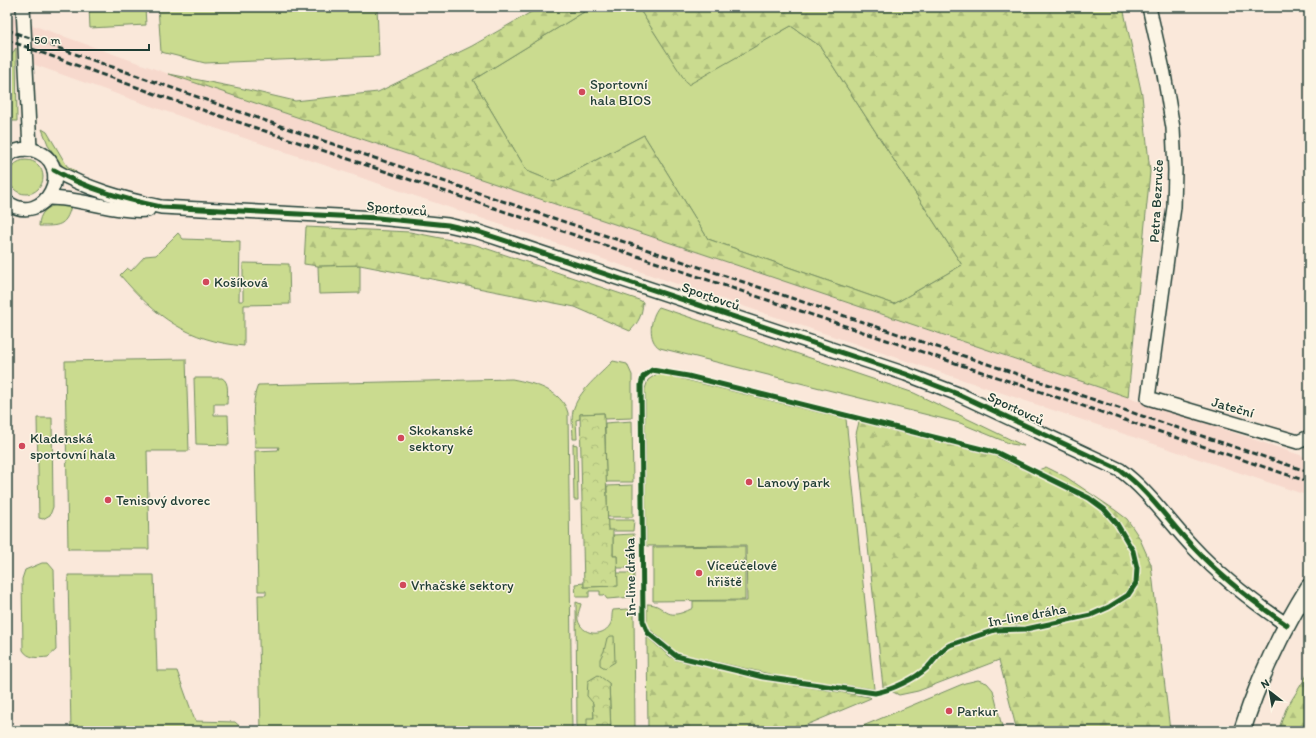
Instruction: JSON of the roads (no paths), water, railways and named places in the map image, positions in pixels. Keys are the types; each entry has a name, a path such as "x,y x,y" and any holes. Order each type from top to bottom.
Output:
{"street":[{"path":"7,156 20,150 30,149 23,7"},
{"name":"Petra Bezruče","path":"1148,398 1174,207 1175,170 1173,128 1164,74 1149,7"},
{"name":"Sportovců","path":"30,149 45,156 54,170 81,184 137,202 161,207 378,218 464,228 509,240 919,379 972,401 1120,470 1142,488 1170,523 1212,566 1247,596 1287,625"},
{"path":"7,202 17,208 27,209 41,204 49,198 54,187 54,170"},
{"name":"Sportovců","path":"49,198 63,198 124,209 142,210 161,207"},
{"name":"Jateční","path":"1148,398 1303,440"},
{"path":"1242,731 1259,683 1287,625 1309,587"}],"railway":[{"path":"7,30 303,134 1309,472"},
{"path":"7,40 161,96 1309,482"}],"place":[{"name":"Sportovní hala BIOS","path":"582,92"},
{"name":"Košíková","path":"206,282"},
{"name":"Skokanské sektory","path":"401,438"},
{"name":"Kladenská sportovní hala","path":"22,446"},
{"name":"Lanový park","path":"749,482"},
{"name":"Tenisový dvorec","path":"108,500"},
{"name":"Víceúčelové hřiště","path":"699,573"},
{"name":"Vrhačské sektory","path":"403,585"},
{"name":"Parkur","path":"949,711"}]}
